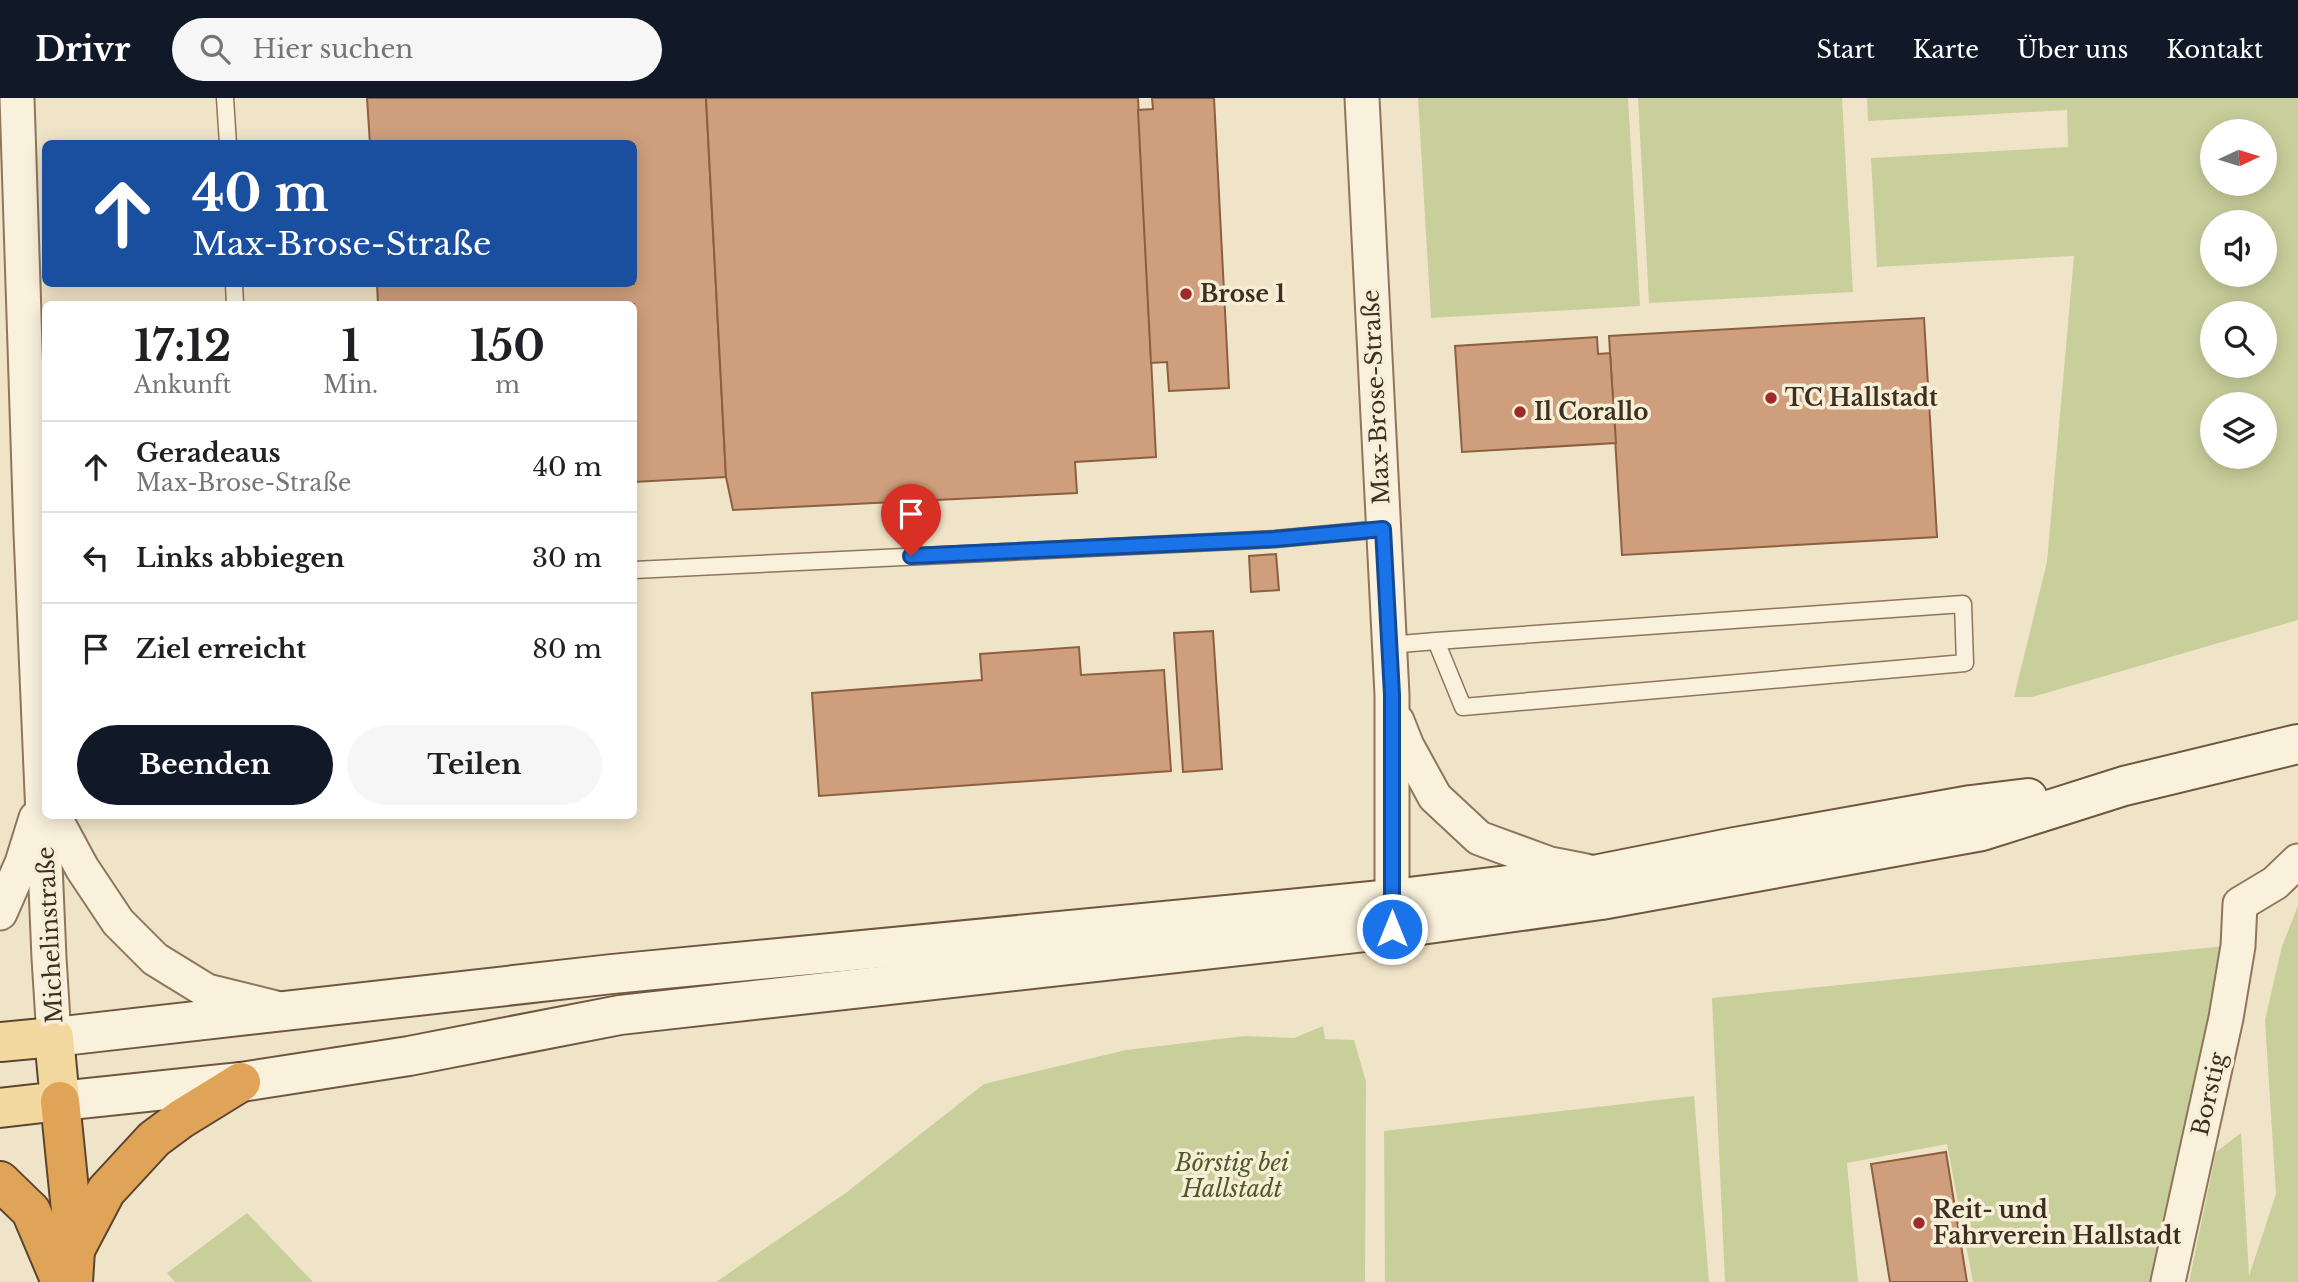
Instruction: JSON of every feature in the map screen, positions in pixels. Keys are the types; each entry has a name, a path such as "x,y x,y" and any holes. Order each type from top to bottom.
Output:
{"highway":[{"path":"69,1272 106,1191 154,1139 241,1082"},
{"path":"60,1101 69,1272"},
{"path":"0,1181 31,1211 69,1272"}],"main road":[{"path":"0,1042 612,974 1601,900 1982,831 2124,786 2298,744"},
{"path":"0,1108 241,1082 409,1056 620,1015 1392,914 1971,805 2124,786"},
{"name":"Michelinstraße","path":"54,1037 60,1101"}],"street":[{"name":"Michelinstraße","path":"17,98 31,533 42,708"},
{"name":"Max-Brose-Straße","path":"1362,98 1392,702 1392,914"},
{"path":"1392,702 1407,746 1435,797 1479,838 1550,864 1599,874"},
{"path":"0,913 42,818"},
{"name":"Michelinstraße","path":"48,819 49,958 54,1037"},
{"path":"56,819 82,868 117,922 155,959 208,991 289,1012"},
{"name":"Borstig","path":"2168,1282 2226,1018 2238,946 2239,904 2275,883 2298,861"}],"lane":[{"path":"225,98 228,140"},
{"path":"637,570 1275,539 1383,529"},
{"path":"1389,645 1436,641 1963,604 1965,663 1463,707 1436,641"}],"green space":[{"path":"1418,98 1628,98 1640,306 1431,318"},
{"path":"1638,98 1842,98 1853,292 1649,303"},
{"path":"1867,98 2298,98 2298,620 2032,697 2014,697 2047,562 2074,256 1877,267 1871,158 2068,147 2067,110 1868,121"},
{"path":"2298,906 2298,1282 2189,1282 2216,1152 2241,1133 2249,1276 2276,1194 2265,1020 2282,946"},
{"path":"2225,946 2160,1282 1973,1282 1947,1144 1847,1163 1858,1282 1725,1282 1712,998"},
{"name":"Börstig bei Hallstadt","path":"1323,1026 1325,1039 1354,1040 1366,1082 1365,1282 716,1282 847,1192 984,1084 1126,1050 1245,1036 1294,1038"},
{"path":"1694,1096 1709,1282 1385,1282 1384,1131"},
{"path":"247,1213 313,1282 175,1282 167,1273"}],"building":[{"path":"367,98 706,98 726,477 637,482 637,301 378,301 377,287 637,287 637,140 370,140"},
{"path":"706,98 1138,98 1156,457 1075,462 1077,493 733,510 726,477"},
{"name":"Brose 1","path":"1152,98 1214,98 1229,388 1169,391 1167,362 1151,363 1138,110 1153,109"},
{"name":"TC Hallstadt","path":"1924,318 1937,537 1622,555 1609,336"},
{"path":"1597,337 1598,354 1610,353 1616,443 1462,452 1455,346"},
{"path":"1276,554 1279,590 1251,592 1249,556"},
{"path":"1213,631 1222,769 1183,772 1174,633"},
{"path":"1079,647 1081,675 1164,670 1171,771 819,796 812,693 982,680 980,654"},
{"name":"Reit- und Fahrverein Hallstadt","path":"1946,1152 1967,1282 1890,1282 1871,1164"}],"place":[{"name":"Brose 1","path":"1186,294"},
{"name":"TC Hallstadt","path":"1771,398"},
{"name":"Il Corallo","path":"1520,412"},
{"name":"Reit- und Fahrverein Hallstadt","path":"1919,1223"}],"route":[{"path":"911,556 1275,539 1383,529 1392,695 1392,929"}]}
